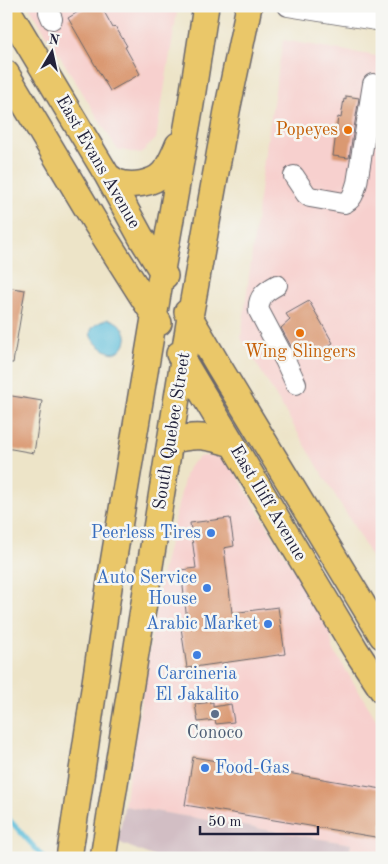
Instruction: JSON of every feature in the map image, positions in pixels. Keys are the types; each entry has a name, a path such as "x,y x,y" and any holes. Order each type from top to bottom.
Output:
{"main road":[{"name":"South Quebec Street","path":"70,856 110,581 206,6"},
{"name":"South Quebec Street","path":"103,858 190,317 227,111 249,6"},
{"name":"East Evans Avenue","path":"6,8 190,317"},
{"name":"East Evans Avenue","path":"6,74 154,316"},
{"path":"107,176 128,185 153,181 159,177 178,146 191,104"},
{"name":"East Iliff Avenue","path":"154,316 183,360 355,649 382,690"},
{"name":"East Iliff Avenue","path":"190,317 382,636"},
{"path":"170,442 196,436 232,444"}],"street":[{"path":"288,6 382,21"},
{"path":"294,176 306,194 310,196 344,203 348,202 354,192 356,183 373,84"},
{"path":"277,285 261,297 258,311 296,384"}],"shaded area":[{"path":"29,6 178,6 156,139 140,154 117,149"},
{"path":"283,40 382,57 382,576 241,338 264,160"},
{"path":"201,456 218,456 228,461 233,468 330,631 333,649 382,729 382,858 349,858 351,844 124,806 162,572 186,472 193,462"},
{"path":"124,806 351,844 349,858 157,858 118,842"}],"water":[{"path":"109,319 120,325 126,336 124,345 115,353 101,348 93,340 90,332 99,323"}],"building":[{"path":"88,6 101,6 113,28 115,26 127,46 125,47 140,74 110,91 68,18"},
{"name":"Popeyes","path":"346,96 359,98 349,158 333,156 338,117 341,118"},
{"path":"6,287 25,290 13,363 6,363"},
{"path":"309,301 333,343 318,352 315,347 297,357 281,328 290,320 286,314"},
{"path":"6,395 42,401 34,453 6,448"},
{"path":"230,518 234,546 224,548 232,613 278,607 285,654 187,668 180,621 187,620 181,570 196,568 190,523"},
{"path":"213,702 213,707 231,704 234,722 216,724 215,720 198,722 195,704"},
{"path":"193,757 382,789 381,838 185,805"}],"waterway":[{"path":"6,816 44,858"}],"place":[{"name":"Popeyes","path":"348,130"},
{"name":"Wing Slingers","path":"300,333"},
{"name":"Peerless Tires","path":"211,533"},
{"name":"Auto Service House","path":"207,588"},
{"name":"Arabic Market","path":"268,624"},
{"name":"Carcineria El Jakalito","path":"197,655"},
{"name":"Conoco","path":"215,714"},
{"name":"Food-Gas","path":"205,768"}]}
